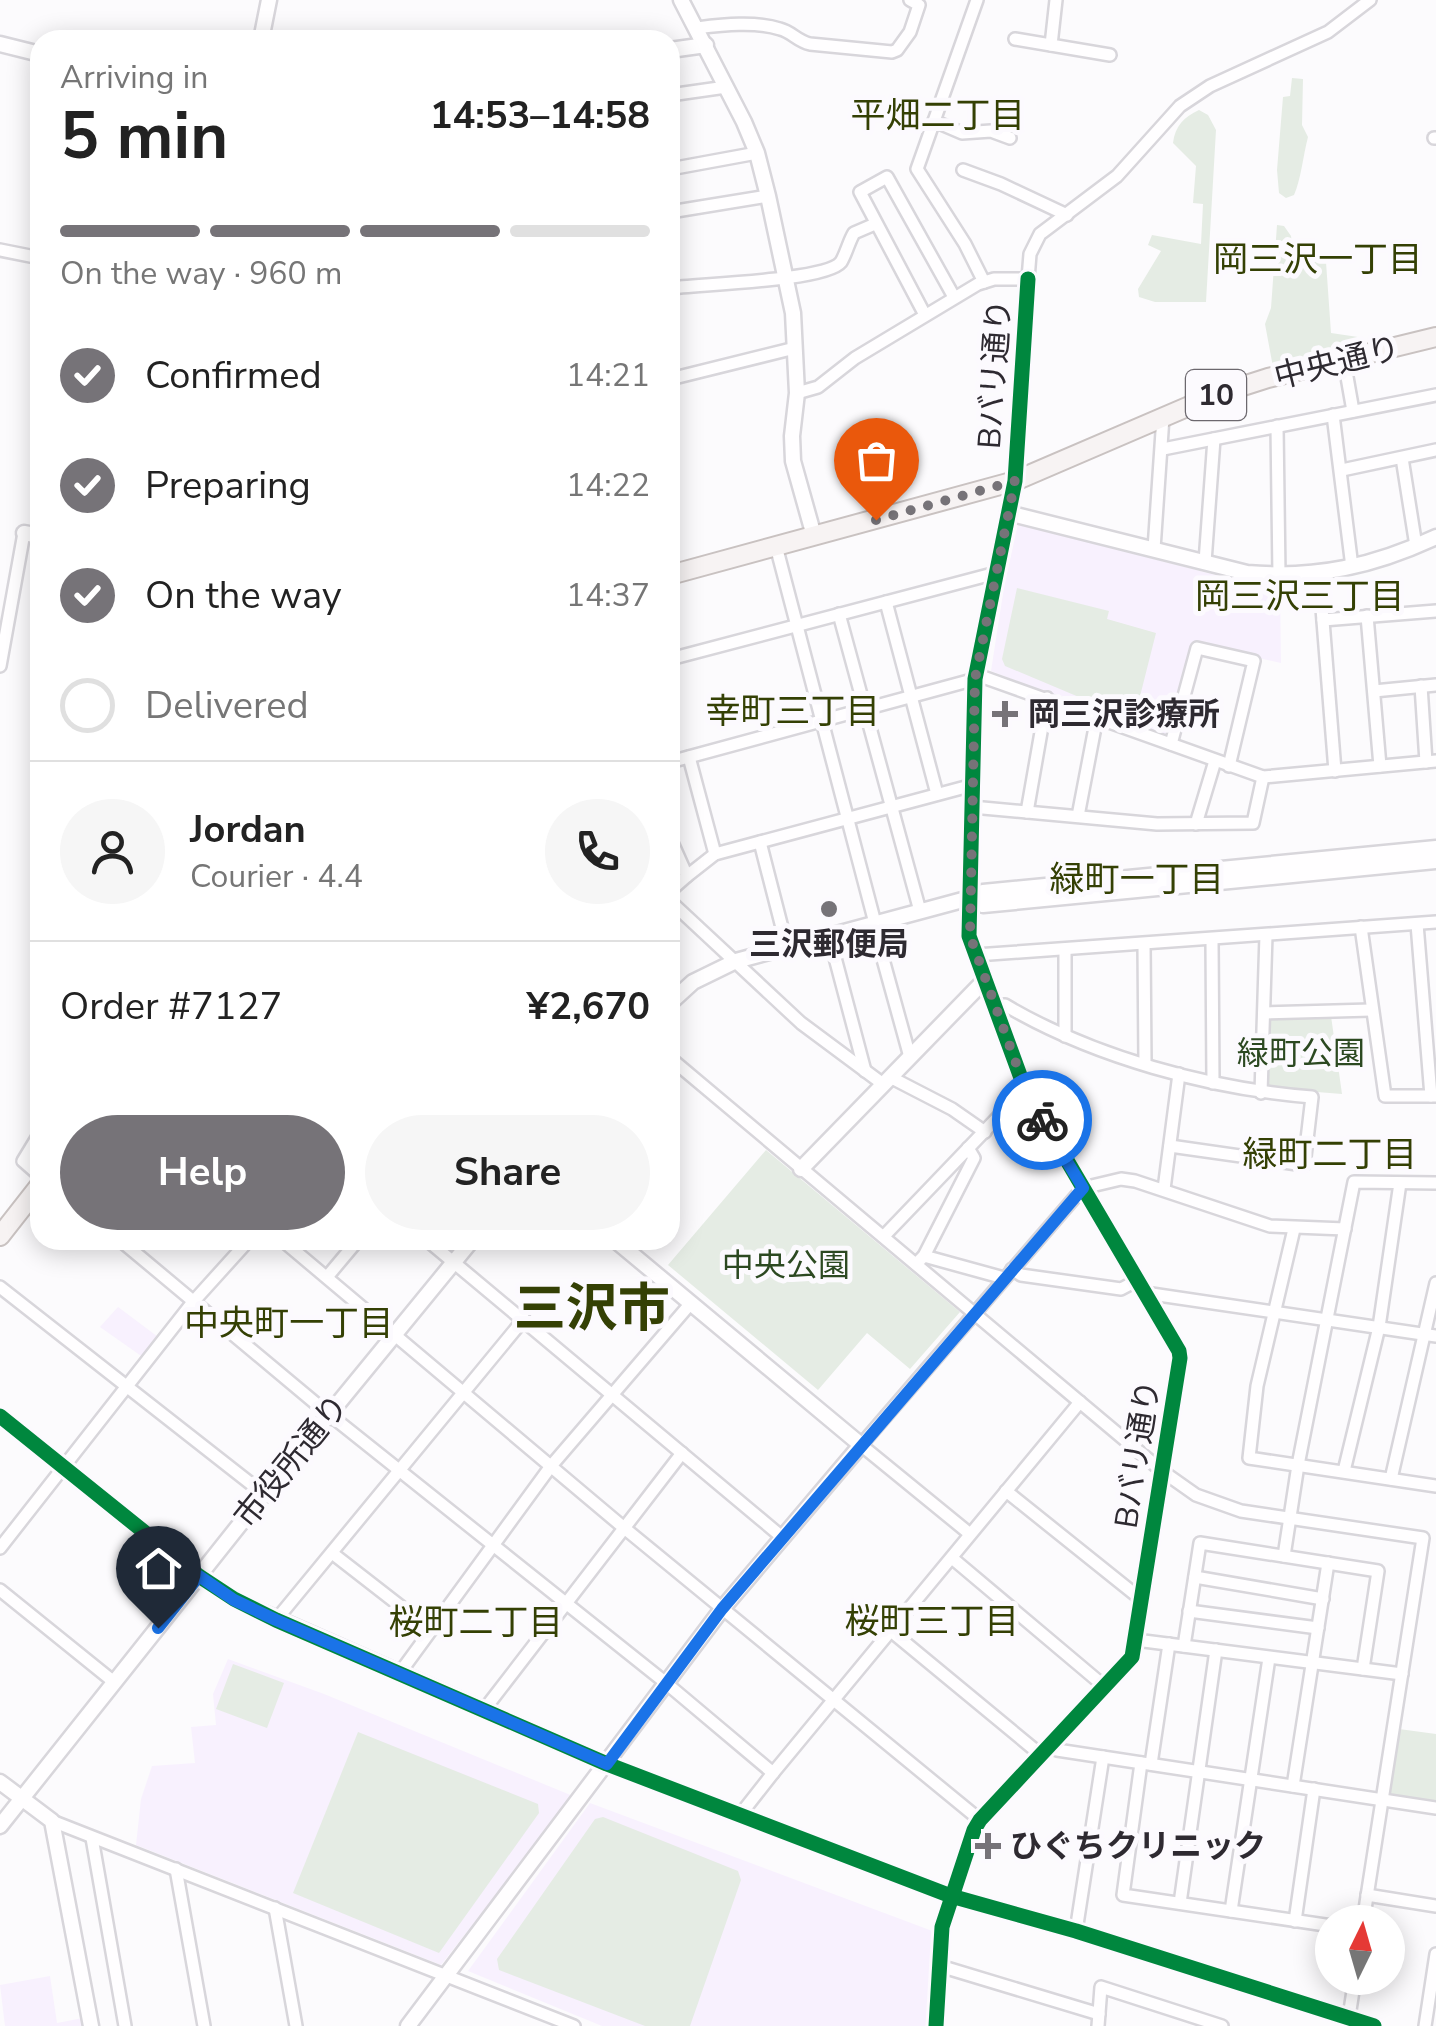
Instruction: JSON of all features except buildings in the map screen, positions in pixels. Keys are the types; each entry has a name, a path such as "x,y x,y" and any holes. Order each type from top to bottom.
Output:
{"main road":[{"name":"中央通り","path":"680,572 1015,481 1163,417 1268,378 1436,337"},
{"path":"0,1236 30,1198"}],"street":[{"path":"262,30 268,0"},
{"path":"681,0 757,152 768,196 787,278 795,348 793,461 814,536"},
{"path":"696,28 779,28 797,41 810,44 892,52 897,50 918,13 919,5 910,0"},
{"path":"977,0 917,169 965,244 984,282"},
{"path":"1050,45 1056,0"},
{"path":"797,393 818,386 855,358 984,282 1010,277 1028,279 1034,243 1040,234 1117,176 1180,106 1210,86 1328,32 1361,2"},
{"path":"1015,39 1110,55"},
{"path":"0,44 30,52"},
{"path":"680,49 706,45"},
{"path":"680,94 726,87"},
{"path":"934,121 962,133 991,131 1010,138"},
{"path":"680,167 757,152"},
{"path":"963,170 1067,214"},
{"path":"924,315 860,192 887,177 954,297"},
{"path":"680,210 768,196"},
{"path":"680,287 787,278 830,268 840,262 854,233 875,224"},
{"path":"0,250 30,256"},
{"name":"Bバリ通り","path":"936,2026 942,1927 980,1820 1132,1657 1180,1358 1025,1088 970,936 975,679 1015,481 1028,279"},
{"path":"680,377 795,348"},
{"path":"1344,360 1353,411"},
{"path":"1163,448 1436,395"},
{"path":"1334,415 1352,567"},
{"path":"1154,549 1163,417"},
{"path":"1277,426 1279,575"},
{"path":"1206,562 1214,439"},
{"path":"1342,470 1436,450"},
{"path":"1402,458 1416,546"},
{"path":"1008,513 1246,573 1279,575 1377,563 1436,537"},
{"path":"0,666 24,534 30,535"},
{"path":"776,546 910,1057"},
{"path":"1319,572 1336,771"},
{"path":"680,656 996,574"},
{"path":"886,602 937,794"},
{"path":"1323,620 1436,611"},
{"path":"839,614 920,911"},
{"path":"1367,616 1380,766"},
{"path":"1170,744 1197,648 1254,661 1228,766"},
{"path":"680,759 984,677 1263,777 1336,771 1431,761 1421,686"},
{"path":"1374,691 1436,685"},
{"path":"1026,812 1047,698"},
{"path":"1078,816 1097,717"},
{"path":"689,757 715,854"},
{"path":"1196,824 1215,761"},
{"path":"972,806 1196,824 1253,822 1263,777"},
{"path":"680,882 715,854 973,785"},
{"path":"760,842 787,947"},
{"path":"680,994 693,982 736,962 984,892 1436,848"},
{"path":"680,860 687,876"},
{"path":"970,898 983,905 1436,861"},
{"path":"680,910 800,1024 866,1071 952,1109 985,1132"},
{"path":"976,955 1436,922"},
{"path":"1360,927 1386,1096 1434,1096 1417,924"},
{"path":"829,935 866,1071"},
{"path":"1261,1093 1266,935"},
{"path":"1212,940 1213,1083"},
{"path":"1144,944 1145,1063"},
{"path":"1065,950 1065,1036"},
{"path":"802,1168 985,980"},
{"path":"995,1006 1005,1005 1065,1036 1179,1074 1261,1093 1312,1097 1304,1166 1170,1146"},
{"path":"1264,1013 1372,1010"},
{"path":"680,1066 884,1236 920,1260 974,1314 1162,1472 1196,1495 1218,1505 1429,1538 1402,1674 1365,1905"},
{"path":"1164,1189 1179,1074"},
{"path":"884,1236 1025,1088"},
{"path":"920,1260 974,1158 968,1148"},
{"path":"408,2026 722,1609 1083,1188 1121,1179 1164,1189 1270,1226 1344,1229"},
{"path":"1284,1556 1298,1464 1354,1182 1436,1183"},
{"path":"1344,1471 1379,1327 1400,1183"},
{"path":"1294,1229 1257,1386 1249,1458 1436,1486"},
{"path":"132,1250 774,1773"},
{"path":"0,1548 239,1250"},
{"path":"294,1250 980,1820"},
{"path":"327,1277 350,1250"},
{"path":"439,1250 782,1538"},
{"name":"市役所通り","path":"0,1826 464,1250"},
{"path":"627,1250 970,1534"},
{"path":"920,1260 1120,1289 1142,1286 1431,1335"},
{"path":"1391,1478 1431,1335 1436,1283"},
{"path":"0,1287 264,1494"},
{"path":"399,1674 552,1466 690,1304"},
{"path":"276,1620 524,1319"},
{"path":"740,1815 1080,1402"},
{"path":"0,1416 199,1576 234,1600 276,1620 607,1764 952,1896 1076,1931 1348,2022 1374,2026"},
{"path":"484,1710 682,1454"},
{"path":"1006,1491 1142,1600"},
{"path":"1184,1646 1200,1543 1378,1571 1363,1669"},
{"path":"332,1552 430,1630"},
{"path":"952,1558 1104,1686"},
{"path":"1294,1786 1328,1563"},
{"path":"1195,1577 1323,1599"},
{"path":"0,1590 114,1682"},
{"path":"1189,1611 1318,1628"},
{"path":"892,1631 1045,1750 1436,1808"},
{"path":"1136,1640 1402,1674"},
{"path":"1169,1644 1122,1895 1315,1923"},
{"path":"1180,1904 1216,1650"},
{"path":"1230,1912 1269,1658"},
{"path":"1076,1931 1103,1757"},
{"path":"0,1782 52,1821 574,2026"},
{"path":"1295,1920 1314,1789"},
{"path":"52,1821 91,2026"},
{"path":"92,1838 126,2026"},
{"path":"176,1869 204,2026"},
{"path":"1367,1894 1436,1906"},
{"path":"276,1908 296,2026"},
{"path":"1425,2026 1436,1954"},
{"path":"940,1966 1098,2020 1101,1986 1222,2026"},
{"path":"1348,2022 1352,1995"},
{"path":"536,2026 545,2014"}],"shaded area":[{"path":"1018,524 1231,579 1277,585 1281,663 1194,644 1167,739 991,671"},
{"path":"118,1307 162,1340 147,1360 100,1327"},
{"path":"228,1659 573,1796 441,1965 136,1845 141,1799 152,1766 195,1763 191,1727 216,1725 213,1694"},
{"path":"590,1803 935,1932 929,2026 602,2026 468,1971"},
{"path":"50,1976 57,2023 83,2018 85,2026 5,2026 0,1985"}],"green space":[{"path":"1292,78 1303,79 1302,125 1308,137 1294,195 1286,198 1279,193 1277,170 1283,97 1290,96"},
{"path":"1199,110 1208,115 1216,130 1206,302 1155,302 1139,297 1138,289 1161,251 1148,245 1152,235 1201,244 1203,204 1193,203 1196,166 1173,143 1181,123"},
{"path":"1277,225 1284,226 1291,236 1293,252 1303,259 1326,262 1331,333 1358,337 1363,342 1361,349 1273,367 1265,324 1271,308"},
{"path":"1017,588 1109,611 1107,619 1156,633 1135,716 1105,708 1005,666 1002,659"},
{"name":"緑町公園","path":"1331,1016 1342,1094 1266,1088 1267,1018"},
{"name":"中央公園","path":"766,1150 960,1312 910,1369 867,1333 818,1390 668,1265"},
{"path":"233,1664 284,1683 267,1728 216,1709"},
{"path":"1399,1729 1436,1734 1436,1802 1389,1795"},
{"path":"358,1732 538,1804 539,1813 439,1953 293,1893"},
{"path":"603,1817 738,1871 741,1880 690,2026 645,2026 499,1970 497,1959 595,1819"}],"cycle path":[{"path":"936,2026 942,1927 974,1830 1132,1657 1180,1358 1025,1089 969,936 975,679 1015,481 1028,279"},
{"path":"0,1416 199,1576 276,1620 607,1764 951,1896 1076,1931 1374,2026"}],"way so far":[{"path":"876,520 1015,481 975,679 970,936 1025,1088 1042,1120"}],"place":[{"name":"岡三沢診療所","path":"1005,714"},
{"name":"三沢郵便局","path":"829,909"},
{"name":"ひぐちクリニック","path":"988,1846"}],"district":[{"name":"平畑二丁目","path":"938,115"},
{"name":"岡三沢一丁目","path":"1318,259"},
{"name":"岡三沢三丁目","path":"1300,596"},
{"name":"幸町三丁目","path":"793,711"},
{"name":"緑町一丁目","path":"1137,879"},
{"name":"緑町二丁目","path":"1330,1154"},
{"name":"三沢市","path":"592,1308"},
{"name":"中央町一丁目","path":"289,1323"},
{"name":"桜町三丁目","path":"932,1621"},
{"name":"桜町二丁目","path":"476,1622"}],"route":[{"path":"158,1628 199,1576 234,1600 276,1620 607,1764 722,1609 1083,1188 1042,1120"}]}
